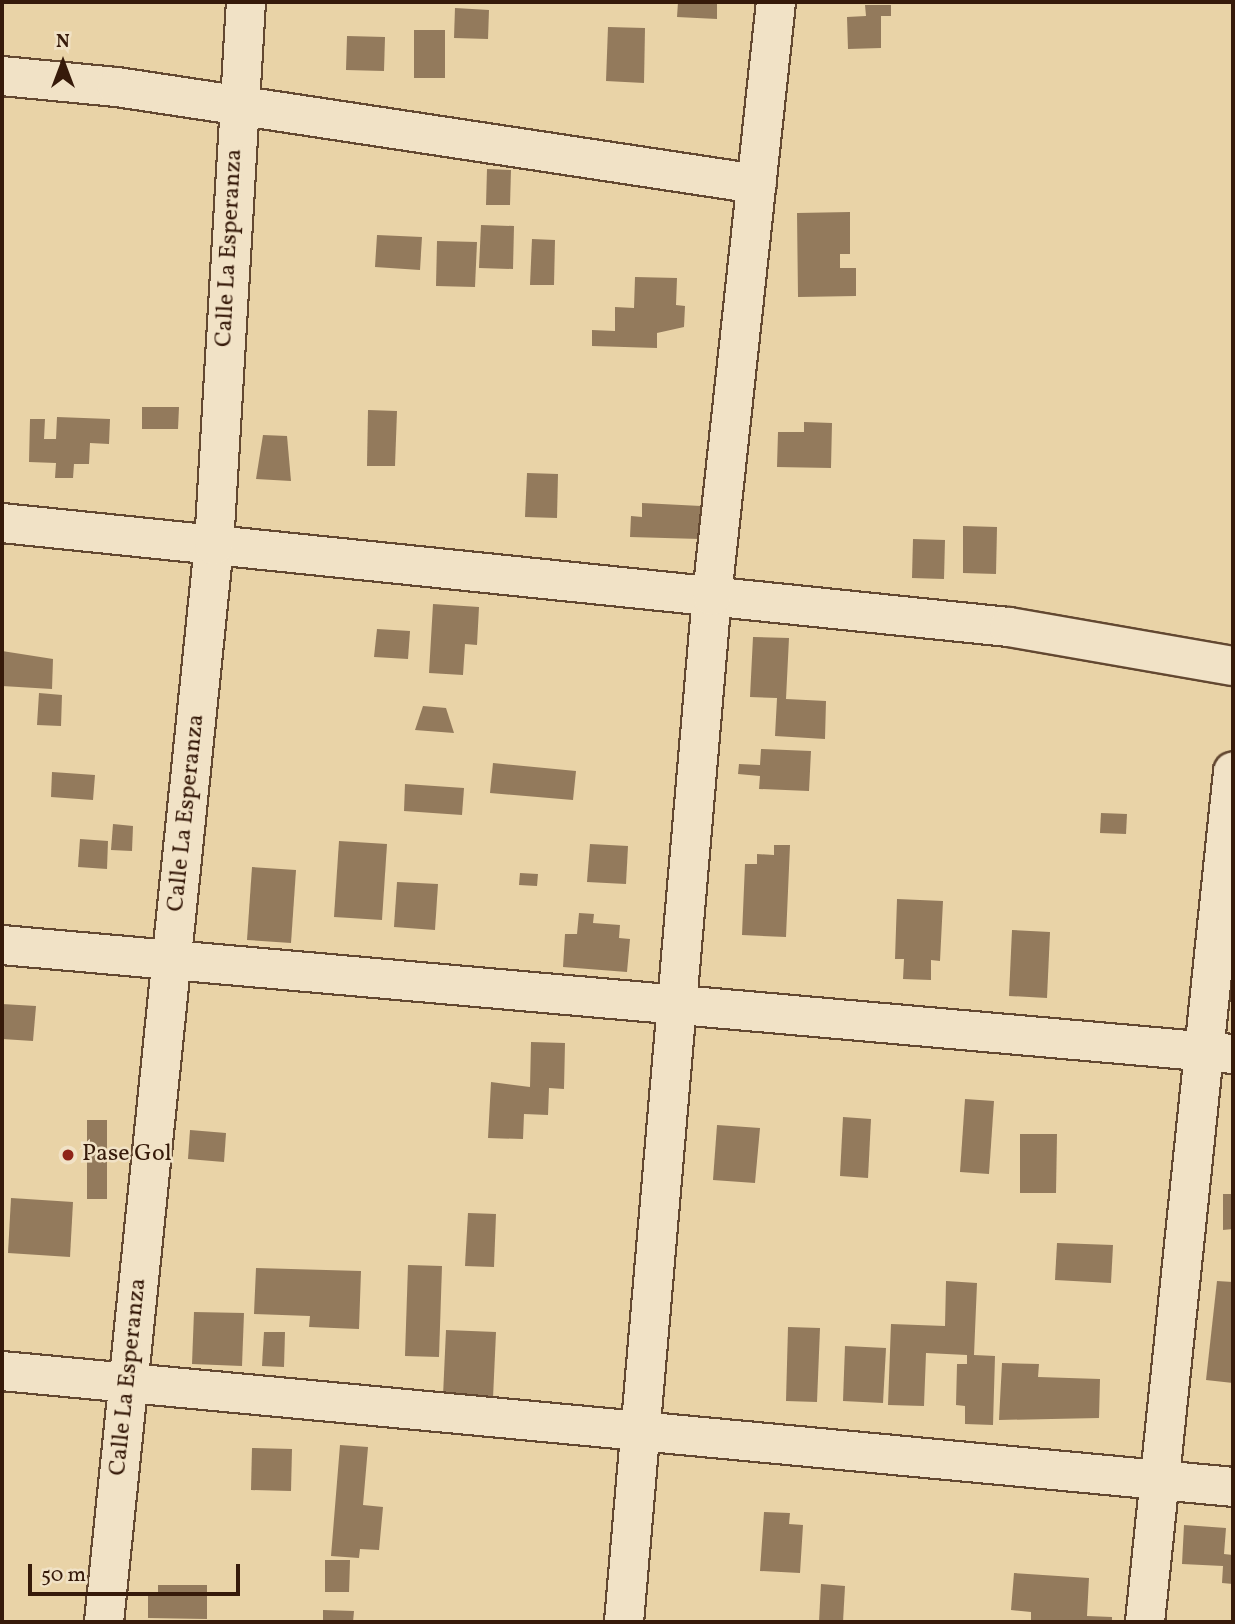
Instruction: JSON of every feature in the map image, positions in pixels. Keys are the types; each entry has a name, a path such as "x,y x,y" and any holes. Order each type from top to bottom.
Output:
{"street":[{"name":"Calle La Esperanza","path":"104,1622 214,545 246,2"},
{"path":"624,1622 638,1431 681,1004 712,596 776,2"},
{"path":"2,76 238,106 757,184"},
{"path":"2,523 1009,627 1233,666"},
{"path":"1145,1622 1159,1480 1219,1052 1233,772"},
{"path":"2,945 1219,1052"},
{"path":"2,1371 1233,1487"}],"building":[{"path":"678,2 729,2 717,4 717,19 677,17"},
{"path":"865,5 891,5 891,16 881,16 881,48 848,49 847,17 866,16"},
{"path":"455,8 489,10 488,39 454,38"},
{"path":"608,27 645,28 644,83 606,81"},
{"path":"414,30 445,30 445,78 414,78"},
{"path":"347,36 385,37 384,71 346,70"},
{"path":"487,169 511,170 510,205 486,205"},
{"path":"850,212 850,254 840,254 840,268 856,268 856,296 798,297 797,213"},
{"path":"481,225 514,226 513,269 479,268"},
{"path":"377,235 422,237 420,270 375,267"},
{"path":"532,239 555,240 554,285 530,285"},
{"path":"437,241 477,242 475,287 436,286"},
{"path":"635,277 677,278 676,305 685,306 684,327 657,333 657,348 592,346 592,330 615,331 615,307 634,308"},
{"path":"142,407 179,407 178,429 142,429"},
{"path":"368,410 397,411 395,466 367,466"},
{"path":"57,417 110,419 109,444 90,443 89,464 74,464 73,478 55,478 56,463 29,462 30,419 45,419 44,439 56,439"},
{"path":"804,422 832,423 831,468 777,467 778,432 804,432"},
{"path":"263,435 287,436 291,481 256,479"},
{"path":"527,473 558,474 557,518 525,517"},
{"path":"642,503 701,506 700,539 630,537 631,516 642,517"},
{"path":"963,526 997,527 996,574 963,573"},
{"path":"913,539 945,540 944,579 912,578"},
{"path":"433,604 479,607 477,645 465,644 463,675 429,673"},
{"path":"377,629 410,631 408,659 374,657"},
{"path":"753,637 789,638 786,699 826,701 825,739 775,736 777,698 750,697"},
{"path":"2,651 53,659 52,689 2,686"},
{"path":"39,693 62,695 61,726 37,725"},
{"path":"423,706 446,708 454,733 415,730"},
{"path":"761,749 811,751 809,791 759,789 760,776 738,774 739,764 760,765"},
{"path":"493,763 576,771 573,800 490,793"},
{"path":"52,772 95,775 93,800 51,797"},
{"path":"405,784 464,788 462,815 404,811"},
{"path":"1101,813 1127,814 1126,834 1100,833"},
{"path":"113,824 133,826 132,851 111,850"},
{"path":"80,839 108,841 107,869 78,867"},
{"path":"339,841 387,844 382,920 334,917"},
{"path":"590,844 628,846 626,884 587,882"},
{"path":"774,845 790,845 786,937 742,935 745,864 757,864 757,854 774,855"},
{"path":"252,867 296,870 291,943 247,940"},
{"path":"520,873 538,874 537,886 519,885"},
{"path":"397,882 438,884 435,930 394,927"},
{"path":"897,899 943,901 940,961 931,960 931,980 903,979 904,959 895,959"},
{"path":"579,913 594,914 593,923 620,925 619,938 630,939 627,972 563,967 565,934 577,934"},
{"path":"1012,930 1050,932 1047,998 1009,996"},
{"path":"2,1004 36,1006 33,1041 2,1039"},
{"path":"531,1042 565,1043 564,1089 549,1088 548,1115 524,1114 523,1139 488,1138 491,1082 530,1087"},
{"path":"965,1099 994,1101 989,1174 960,1172"},
{"path":"843,1117 871,1119 868,1178 840,1176"},
{"path":"87,1120 107,1120 107,1199 87,1199"},
{"path":"717,1125 760,1128 755,1183 713,1180"},
{"path":"190,1130 226,1133 224,1162 188,1159"},
{"path":"1020,1134 1057,1134 1056,1193 1020,1193"},
{"path":"1223,1194 1233,1194 1233,1229 1223,1230"},
{"path":"11,1198 73,1202 70,1257 8,1253"},
{"path":"468,1213 496,1214 494,1267 465,1266"},
{"path":"1057,1243 1113,1245 1111,1283 1055,1280"},
{"path":"408,1265 442,1266 439,1357 405,1356"},
{"path":"256,1268 361,1271 359,1329 309,1327 310,1316 254,1314"},
{"path":"946,1281 977,1283 974,1355 995,1356 993,1425 965,1424 965,1406 956,1405 957,1364 967,1364 967,1355 926,1353 924,1406 888,1405 891,1324 945,1326"},
{"path":"1217,1281 1233,1282 1233,1383 1206,1380"},
{"path":"194,1312 244,1313 242,1366 192,1364"},
{"path":"788,1327 820,1328 817,1402 786,1401"},
{"path":"446,1330 496,1332 493,1398 443,1396"},
{"path":"264,1332 285,1332 284,1367 262,1366"},
{"path":"845,1346 886,1348 883,1403 843,1401"},
{"path":"1002,1363 1039,1364 1038,1377 1100,1379 1099,1418 999,1420"},
{"path":"340,1445 368,1447 363,1505 383,1507 379,1550 360,1549 359,1558 331,1556"},
{"path":"252,1448 292,1449 291,1491 251,1490"},
{"path":"764,1512 790,1513 789,1524 803,1525 800,1573 760,1571"},
{"path":"1184,1525 1226,1528 1224,1554 1233,1555 1233,1584 1222,1583 1223,1566 1182,1564"},
{"path":"325,1560 350,1560 349,1592 325,1592"},
{"path":"1014,1573 1089,1578 1087,1616 1112,1617 1112,1622 1031,1622 1031,1612 1011,1610"},
{"path":"821,1584 845,1586 843,1622 819,1622"},
{"path":"158,1585 207,1585 207,1619 148,1618 148,1595 158,1595"},
{"path":"323,1610 354,1611 353,1622 323,1622"}],"place":[{"name":"Pase Gol","path":"68,1155"}]}
